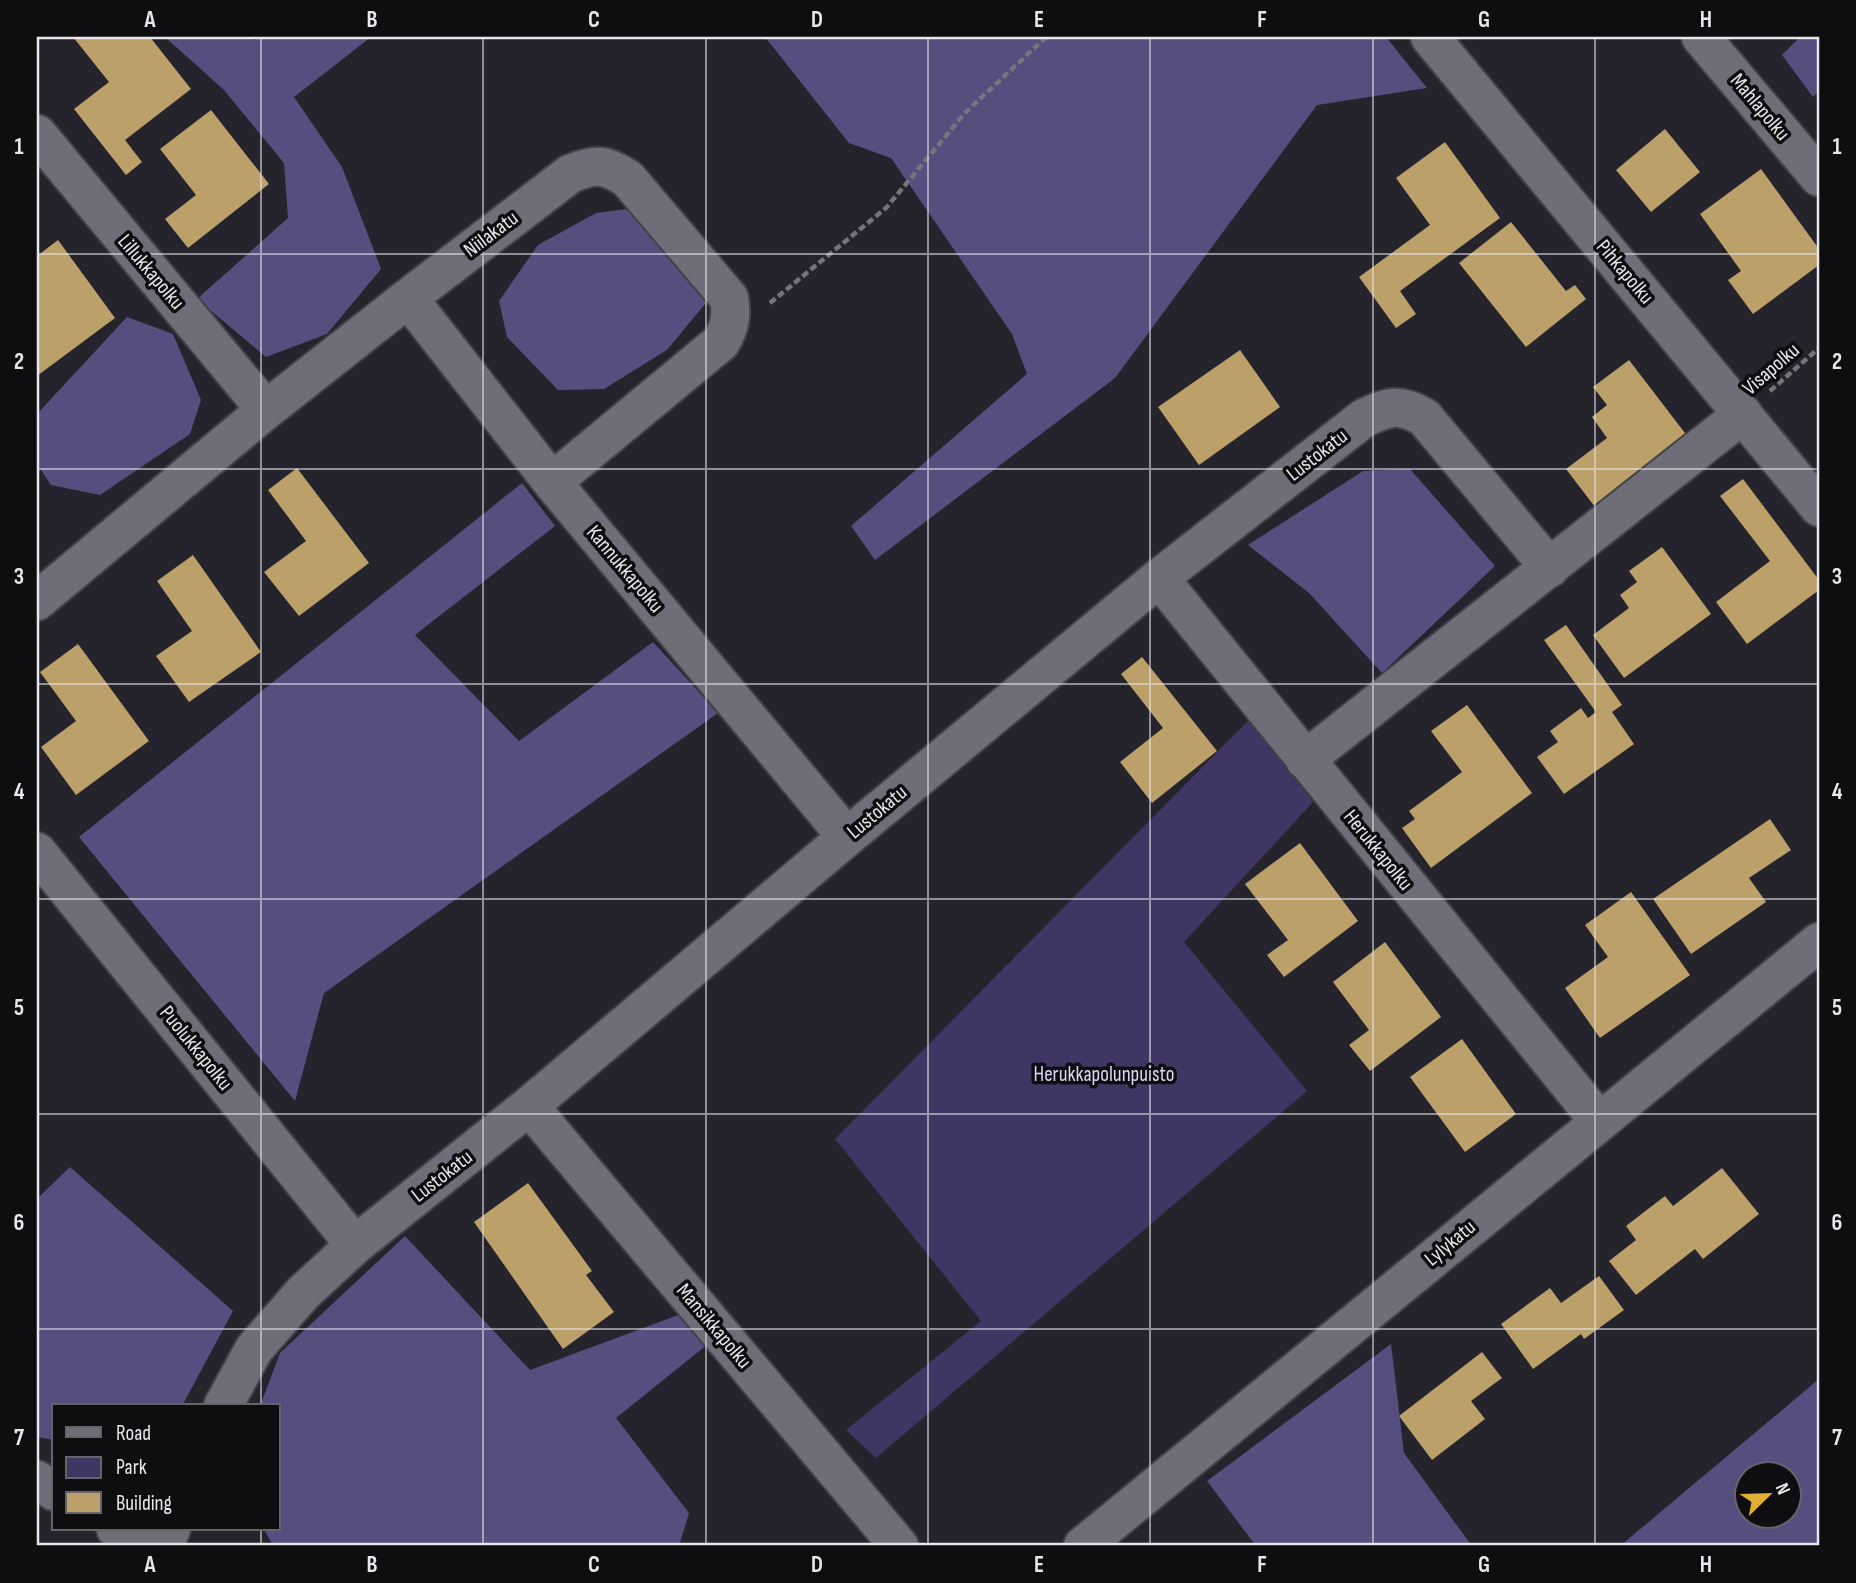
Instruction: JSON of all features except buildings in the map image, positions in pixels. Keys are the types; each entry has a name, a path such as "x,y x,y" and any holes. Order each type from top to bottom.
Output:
{"street":[{"name":"Pihkapolku","path":"1430,37 1819,507"},
{"name":"Mahlapolku","path":"1701,37 1819,177"},
{"name":"Lillukkapolku","path":"37,134 266,410"},
{"name":"Niilakatu","path":"37,601 266,410 570,174 590,166 610,168 628,179 729,298 730,320"},
{"name":"Kannukkapolku","path":"408,298 552,482 847,837"},
{"path":"552,482 721,342 728,331 730,320"},
{"name":"Lustokatu","path":"224,1404 254,1349 303,1293 355,1245 529,1106 1159,578 1364,418 1386,408 1406,407 1424,417 1550,568"},
{"path":"1305,760 1743,414"},
{"name":"Herukkapolku","path":"1159,578 1599,1121"},
{"name":"Puolukkapolku","path":"37,852 355,1245"},
{"name":"Lylykatu","path":"1083,1546 1819,942"},
{"name":"Mansikkapolku","path":"529,1106 898,1546"},
{"path":"37,1480 52,1490"},
{"path":"118,1530 144,1546"}],"path":[{"path":"730,320 768,304 886,208 964,114 1046,37"},
{"name":"Visapolku","path":"1743,414 1819,348"}],"green space":[{"name":"Herukkapolunpuisto","path":"1249,720 1313,802 1184,942 1307,1091 876,1458 846,1430 981,1321 835,1139"}],"shaded area":[{"path":"165,37 251,37 254,40 259,37 371,37 294,97 342,167 381,269 327,334 266,357 197,299 288,218 284,163 224,90"},
{"path":"765,37 1386,37 1427,88 1317,105 1115,378 875,560 851,526 1027,374 1012,334 891,158 849,143"},
{"path":"1800,37 1819,37 1819,91 1813,97 1782,55"},
{"path":"634,208 710,298 667,350 604,389 558,390 507,337 499,301 538,245 596,213"},
{"path":"127,317 173,334 201,400 190,434 100,495 51,485 37,464 37,414"},
{"path":"1410,469 1495,566 1382,673 1309,593 1248,545 1363,471"},
{"path":"522,483 555,526 415,635 519,741 653,642 718,713 324,993 295,1101 79,837"},
{"path":"70,1167 233,1311 183,1404 52,1404 52,1440 37,1437 37,1195 39,1197"},
{"path":"405,1236 530,1370 681,1314 708,1344 616,1418 689,1513 679,1546 273,1546 265,1530 280,1530 280,1404 261,1404 280,1353"},
{"path":"1391,1344 1404,1453 1472,1546 1256,1546 1207,1481"},
{"path":"1819,1379 1819,1546 1620,1546"}]}
